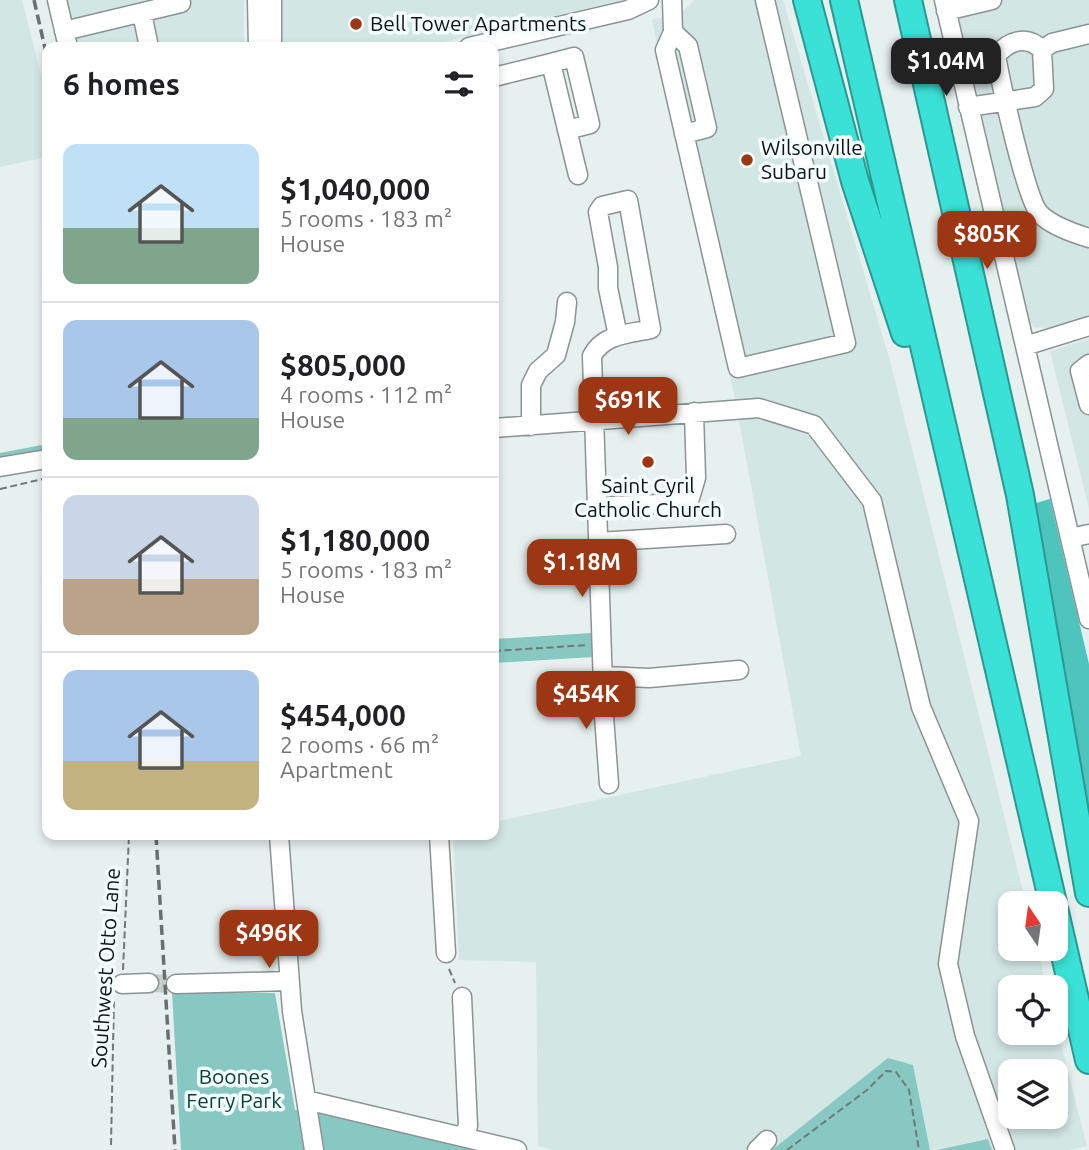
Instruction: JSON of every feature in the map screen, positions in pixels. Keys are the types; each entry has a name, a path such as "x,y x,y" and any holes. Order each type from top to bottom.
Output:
{"highway":[{"path":"807,0 863,205 949,456"},
{"path":"844,0 1050,891"},
{"path":"908,0 1014,468 1089,893"},
{"path":"1066,961 1089,1060"}],"street":[{"path":"57,0 66,39 142,13 181,3"},
{"path":"257,0 258,42"},
{"path":"272,0 272,42"},
{"path":"490,42 628,10 649,0"},
{"path":"672,0 673,32 665,50 738,368 846,344 765,0"},
{"path":"992,0 945,6 1089,619"},
{"path":"142,13 148,42"},
{"path":"1042,50 1052,43 1089,34"},
{"path":"968,107 1007,101 1035,97 1044,89 1042,50 1035,43 1021,40 1010,43 996,56 1007,101 1032,202 1039,213 1051,223 1089,238"},
{"path":"499,76 574,57 590,124 568,130 578,175"},
{"path":"609,784 592,422 592,356 597,346 618,336 651,329 628,200 602,206 598,212 608,267 608,288 618,336"},
{"path":"531,426 531,385 538,371 556,355 567,302"},
{"path":"1025,346 1089,326"},
{"path":"1088,398 1080,371 1089,364"},
{"path":"499,428 759,408 814,425 872,501 921,707 969,821 948,964 965,1036 1005,1150"},
{"path":"596,507 679,503 690,498 696,478 694,412"},
{"path":"0,467 42,460"},
{"path":"598,542 726,534"},
{"path":"1070,538 1089,534"},
{"path":"604,676 649,678 739,670"},
{"path":"279,840 289,981 314,1150"},
{"path":"439,840 446,953"},
{"path":"176,984 289,981"},
{"path":"122,984 149,983"},
{"path":"462,997 468,1126 463,1137"},
{"path":"306,1100 517,1150"}],"path":[{"path":"0,489 42,479"},
{"path":"499,652 603,644"},
{"name":"Southwest Otto Lane","path":"111,1144 112,1007 122,984 129,840"},
{"path":"446,953 449,970 462,997"},
{"path":"787,1150 867,1090 886,1071 896,1072 909,1090 919,1150"}],"shaded area":[{"path":"0,0 22,0 42,78 42,158 0,167"},
{"path":"49,0 244,0 244,42 59,42"},
{"path":"277,0 622,0 443,42 276,42"},
{"path":"694,0 783,0 890,361 1023,891 998,891 998,961 1040,961 1044,975 998,975 998,1045 1061,1045 1065,1059 998,1059 998,1129 1068,1129 1068,1071 1087,1146 1069,1150 992,1150 988,1139 930,1150 913,1065 774,1150 755,1150 751,1146 746,1150 554,1150 538,1146 536,962 459,960 453,840 499,840 499,821 801,756 734,394 652,20 682,12"},
{"path":"951,0 1089,0 1089,315 1048,328 1034,327 1025,316"},
{"path":"1089,339 1089,509 1050,351"},
{"path":"1050,499 1089,664 1089,812 1036,503"}],"green space":[{"path":"42,445 42,450 0,458 0,453"},
{"path":"591,633 593,657 499,663 499,639"},
{"name":"Boones Ferry Park","path":"172,993 275,993 295,1110 338,1115 489,1150 181,1150"},
{"path":"888,1058 913,1065 930,1150 772,1150"},
{"path":"988,1139 992,1150 936,1150"}],"tunnel":[{"path":"149,983 176,984"}],"railway":[{"path":"34,0 44,42"},
{"path":"156,840 175,1150"}],"place":[{"name":"Bell Tower Apartments","path":"356,24"},
{"name":"Wilsonville Subaru","path":"747,160"},
{"name":"Saint Cyril Catholic Church","path":"648,462"}]}
